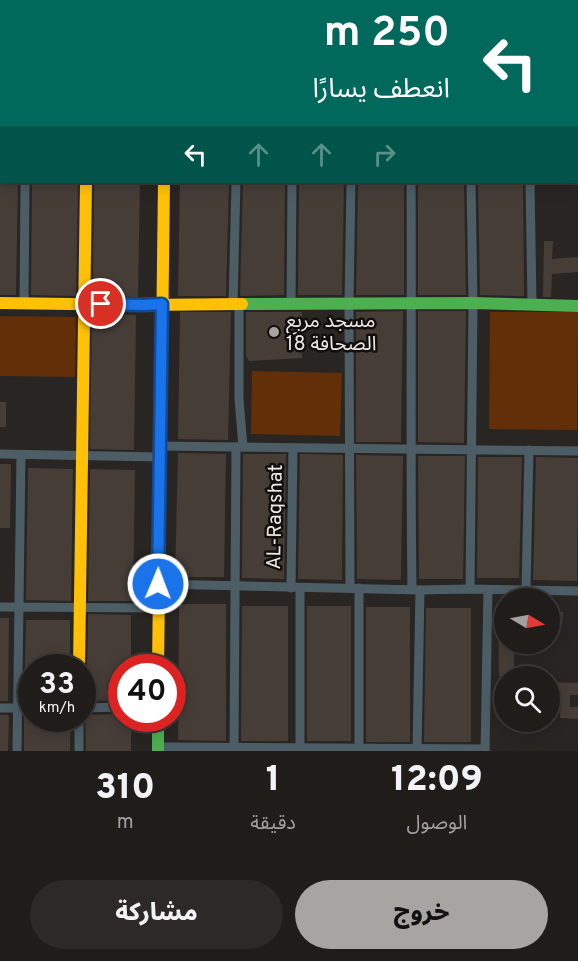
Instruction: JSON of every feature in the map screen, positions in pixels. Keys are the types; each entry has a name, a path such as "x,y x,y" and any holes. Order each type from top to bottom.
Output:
{"street":[{"path":"24,304 25,183"},
{"path":"79,654 86,183"},
{"path":"158,654 164,183"},
{"path":"234,749 239,447 236,183"},
{"path":"291,304 292,183"},
{"path":"351,183 350,448 359,749"},
{"path":"411,183 410,449 416,590 417,751"},
{"path":"470,589 473,303 471,183"},
{"path":"530,183 532,304"},
{"path":"0,303 143,305 473,303 578,306"},
{"path":"0,454 83,456 239,447 578,451"},
{"name":"AL-Raqshat","path":"293,448 300,750"},
{"path":"526,588 529,450"},
{"path":"17,751 21,455"},
{"path":"158,584 494,590"},
{"path":"158,732 158,749 485,750 488,590"},
{"path":"560,590 578,591"},
{"path":"0,607 159,608"},
{"path":"0,708 17,708"},
{"path":"79,732 79,751"}],"shaded area":[{"path":"490,312 578,312 577,430 489,429"},
{"path":"0,316 76,317 75,377 0,376"},
{"path":"252,371 342,373 340,436 251,434"}],"building":[{"path":"0,183 18,183 16,295 0,295"},
{"path":"32,183 78,183 76,296 31,295"},
{"path":"94,183 140,183 138,297 93,296"},
{"path":"180,183 229,183 226,296 178,296"},
{"path":"243,183 285,183 284,295 240,296"},
{"path":"299,183 344,183 342,295 298,295"},
{"path":"358,183 404,183 404,295 356,295"},
{"path":"418,183 464,183 466,295 418,295"},
{"path":"478,183 523,183 524,296 480,295"},
{"path":"544,241 553,241 552,259 578,257 578,272 552,274 551,297 543,297"},
{"path":"403,311 401,442 356,442 356,312"},
{"path":"418,311 466,311 464,443 418,442"},
{"path":"180,312 231,312 228,440 178,439"},
{"name":"مسجد مربع 18 الصحافة","path":"246,312 302,312 302,358 249,361 246,356"},
{"path":"92,314 136,315 134,450 90,449"},
{"path":"0,402 6,402 6,427 0,427"},
{"path":"178,453 226,454 224,577 175,577"},
{"path":"243,454 286,454 284,579 242,578"},
{"path":"300,454 343,455 342,580 298,579"},
{"path":"356,455 403,456 401,580 357,579"},
{"path":"418,456 465,456 463,579 419,579"},
{"path":"478,457 522,457 519,578 477,578"},
{"path":"536,457 578,458 577,581 533,580"},
{"path":"0,464 11,464 10,528 0,528"},
{"path":"28,468 73,469 71,601 26,600"},
{"path":"90,469 135,470 133,601 88,601"},
{"path":"179,604 226,604 226,741 178,740 178,732 186,732 186,654 179,654"},
{"path":"242,606 288,606 288,741 241,741"},
{"path":"307,606 351,606 351,741 307,741"},
{"path":"366,607 410,607 410,742 366,742"},
{"path":"426,608 471,608 471,742 424,742"},
{"path":"560,612 563,612 562,626 560,626"},
{"path":"88,614 131,615 131,654 108,654 108,700 96,701 96,654 87,654"},
{"path":"0,618 9,618 8,701 0,701"},
{"path":"26,620 70,620 70,654 25,654"},
{"path":"499,654 514,654 514,666 499,666"},
{"path":"560,682 578,683 578,695 570,695 570,707 578,707 578,719 560,718"},
{"path":"108,714 108,732 131,732 131,751 86,751 85,732 96,732 96,715"},
{"path":"0,715 9,717 8,751 0,751"},
{"path":"24,732 70,732 70,751 24,751"}],"traffic: fast":[{"path":"242,304 473,303 578,306"},
{"path":"158,732 158,751"}],"traffic: slow":[{"path":"79,654 86,183"},
{"path":"158,654 164,183"},
{"path":"0,303 242,304"}],"place":[{"name":"مسجد مربع 18 الصحافة","path":"274,332"}],"route":[{"path":"101,304 162,304 158,584"}]}
